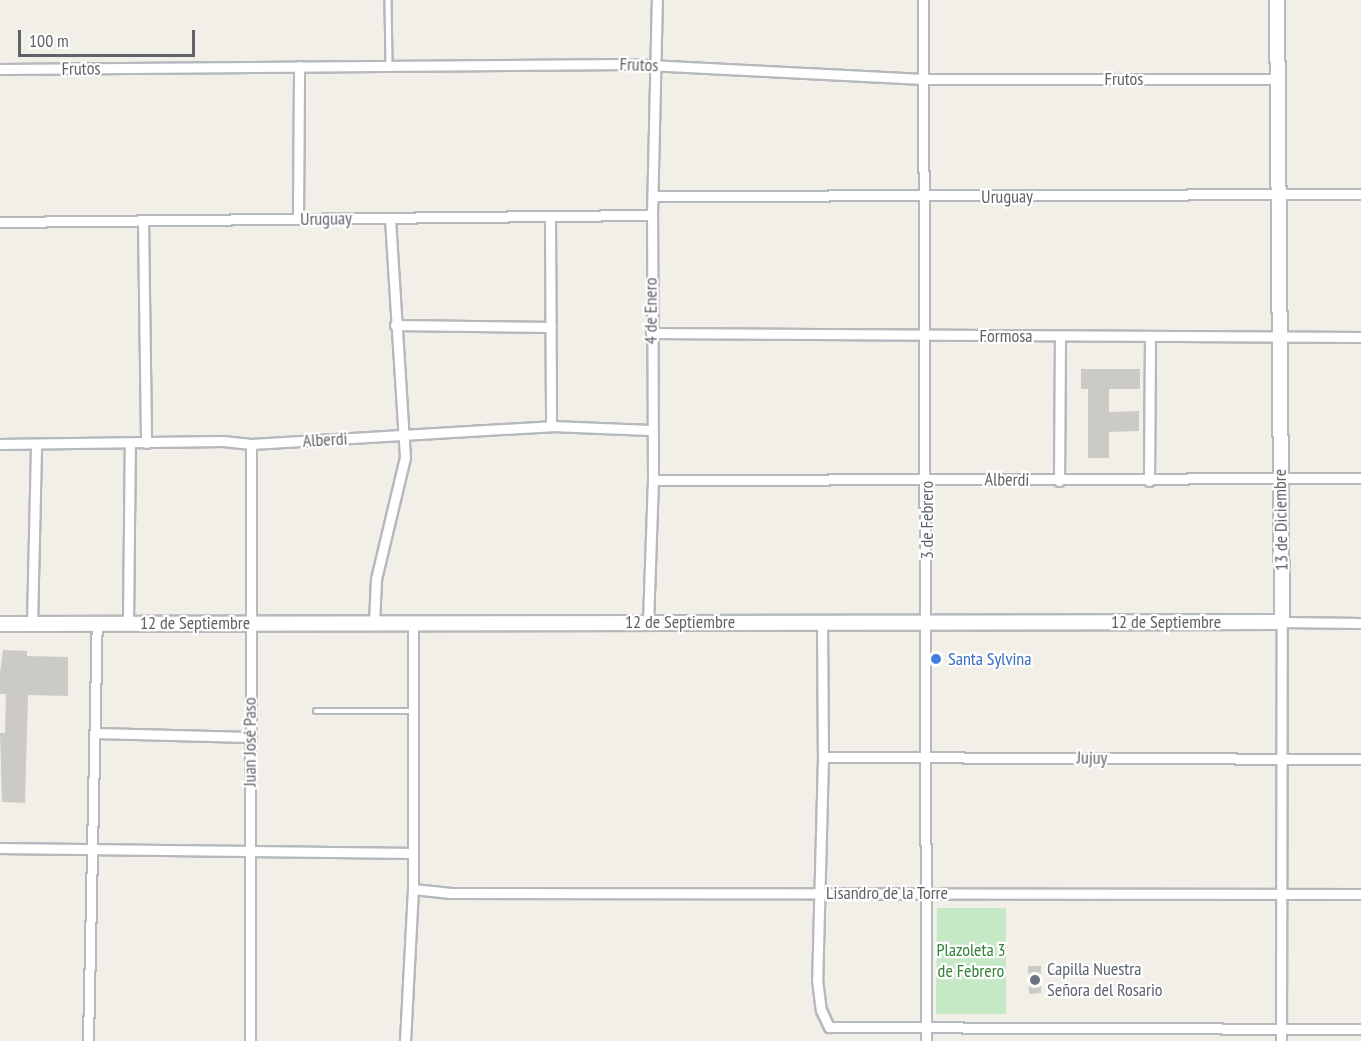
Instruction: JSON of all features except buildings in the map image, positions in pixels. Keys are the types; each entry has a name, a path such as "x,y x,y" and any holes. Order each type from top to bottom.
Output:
{"street":[{"name":"4 de Enero","path":"648,622 653,480 650,430 657,0"},
{"name":"3 de Febrero","path":"923,0 927,479 926,1041"},
{"name":"13 de Diciembre","path":"1277,0 1280,194 1281,1041"},
{"name":"Frutos","path":"0,69 657,65 924,79 1277,79"},
{"path":"298,66 298,219"},
{"name":"Uruguay","path":"653,196 926,198 1361,194"},
{"name":"Uruguay","path":"0,222 390,218 550,219 652,215"},
{"path":"374,623 376,579 403,467 404,435 395,325 390,218"},
{"path":"550,219 551,426"},
{"path":"143,221 146,443"},
{"path":"395,325 481,323 551,327"},
{"name":"Formosa","path":"651,333 926,337 1361,337"},
{"path":"1059,481 1060,336"},
{"path":"1149,480 1150,337"},
{"name":"Alberdi","path":"0,444 251,444 551,426 650,430"},
{"path":"32,624 36,444"},
{"path":"128,623 130,444"},
{"name":"Juan José Paso","path":"250,1041 251,444"},
{"name":"Alberdi","path":"653,480 1059,481 1361,478"},
{"path":"822,621 824,757 818,989 825,1021 834,1030 1361,1029"},
{"name":"12 de Septiembre","path":"0,624 822,621 1361,623"},
{"path":"88,1041 97,623"},
{"path":"405,1041 413,889 411,853 413,624"},
{"path":"96,733 250,737"},
{"name":"Jujuy","path":"824,757 1361,759"},
{"path":"0,848 411,853"},
{"name":"Lisandro de la Torre","path":"413,889 451,893 1361,894"}],"lane":[{"path":"388,0 389,65"},
{"path":"316,711 412,711"}],"green space":[{"name":"Plazoleta 3 de Febrero","path":"937,908 1006,908 1006,1014 936,1014"}],"place":[{"name":"Santa Sylvina","path":"936,659"},
{"name":"Capilla Nuestra Señora del Rosario","path":"1035,980"}]}
